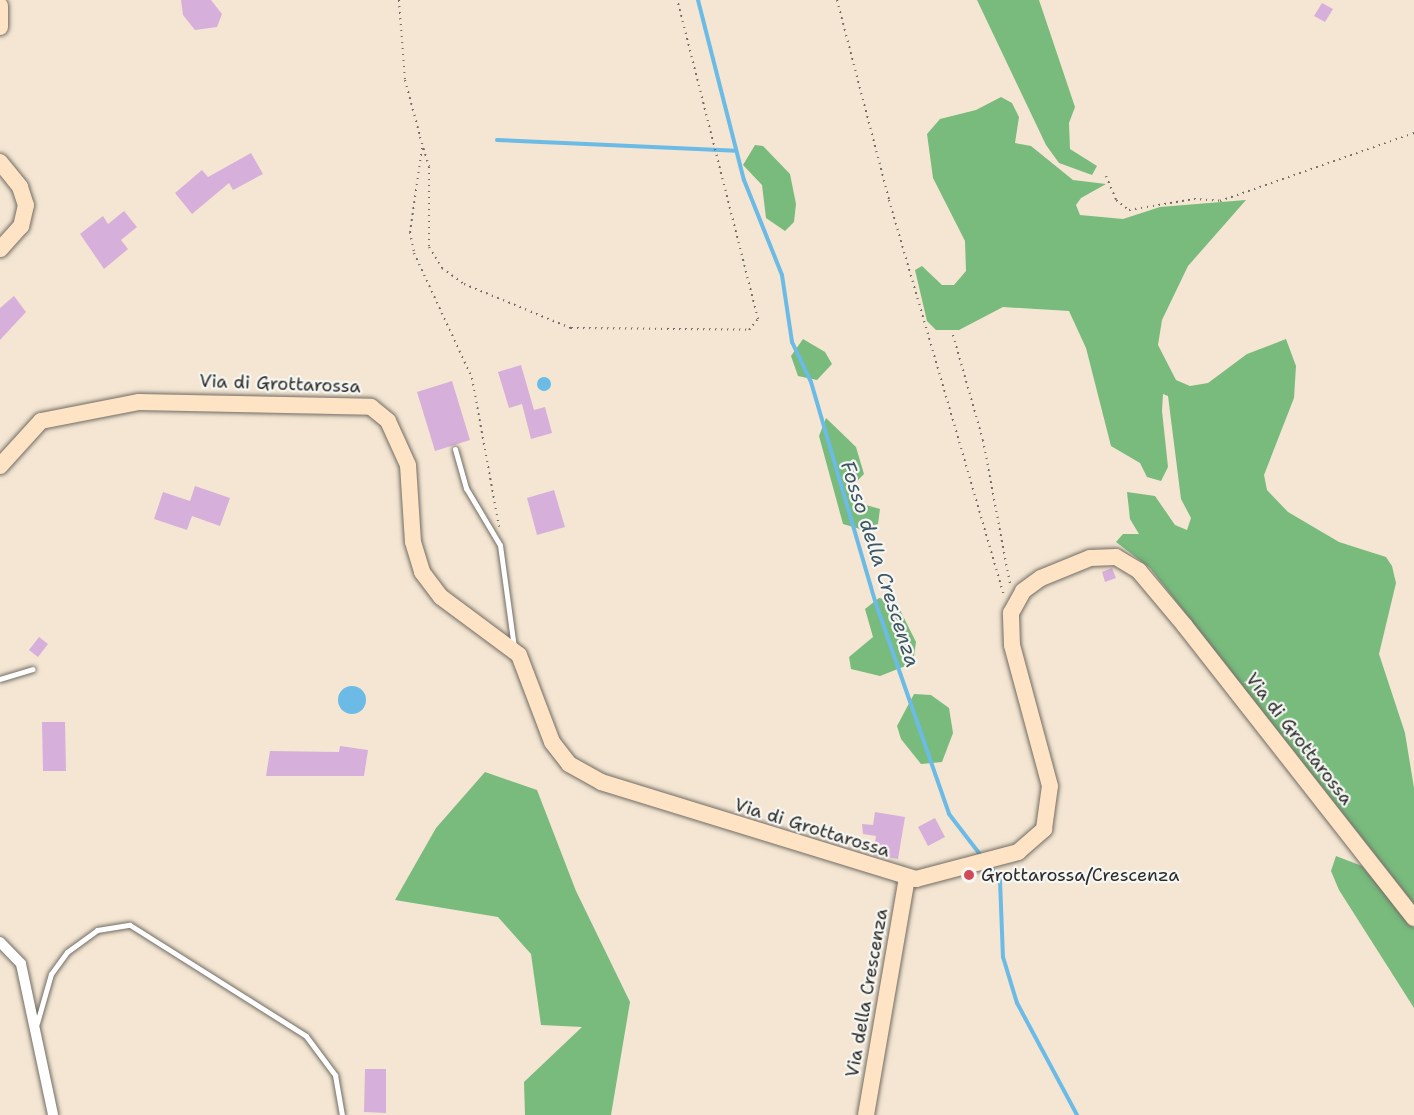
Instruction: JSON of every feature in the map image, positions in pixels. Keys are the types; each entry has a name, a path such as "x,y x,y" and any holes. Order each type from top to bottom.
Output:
{"street":[{"path":"0,6 0,27"},
{"path":"0,162 20,187 26,205 18,231 0,249"},
{"name":"Via di Grottarossa","path":"0,466 42,421 138,402 371,407 388,421 408,465 413,542 426,579 448,603 514,649 556,749 583,773 907,878 967,869 1004,857 1041,835 1051,807 1044,760 1012,645 1011,613 1019,595 1041,578 1097,556 1116,557 1133,566 1414,918"},
{"name":"Via della Crescenza","path":"866,1115 907,878"},
{"path":"0,942 21,964 53,1115"}],"lane":[{"path":"455,449 466,488 500,545 514,649"},
{"path":"0,679 33,669"},
{"path":"36,1036 43,994 60,960 97,930 130,925 306,1036 335,1074 342,1115"}],"path":[{"path":"399,0 405,80 429,167 429,247 442,268 464,284 572,328 749,330 758,320 677,0"},
{"path":"837,0 889,200 1011,613"},
{"path":"1106,176 1116,200 1129,210 1194,199 1220,201 1414,133"},
{"path":"420,137 410,232 414,253 472,378 500,545"},
{"path":"953,335 998,506 1008,582 1019,595"}],"green space":[{"path":"977,0 1039,0 1075,107 1069,123 1070,149 1097,166 1092,175 1059,163 1046,145"},
{"path":"1001,97 1012,103 1019,117 1015,143 1031,146 1073,180 1106,184 1081,198 1076,205 1080,215 1123,219 1160,207 1246,200 1188,266 1162,320 1158,345 1176,380 1190,386 1208,383 1247,354 1286,339 1296,366 1294,398 1264,475 1267,490 1288,512 1339,542 1386,557 1392,566 1396,583 1379,654 1405,733 1414,788 1414,904 1150,568 1116,542 1123,534 1139,534 1130,519 1127,492 1155,496 1175,525 1187,530 1191,518 1181,499 1168,396 1163,394 1162,411 1168,467 1161,481 1147,477 1140,463 1111,446 1086,348 1069,311 1003,307 959,330 936,330 927,321 915,270 922,266 942,285 954,285 966,271 965,241 933,178 927,134 940,119 976,110"},
{"path":"755,145 763,146 790,174 796,204 794,222 785,231 766,218 762,185 743,165"},
{"path":"803,339 825,352 832,364 817,380 798,376 791,356"},
{"path":"826,418 856,447 864,474 852,486 852,501 880,509 878,524 860,529 843,524 819,436"},
{"path":"879,598 896,602 916,642 913,663 880,676 851,669 849,657 873,637 865,609"},
{"path":"914,694 931,695 949,708 953,733 942,762 921,764 901,739 897,726"},
{"path":"485,772 537,790 576,891 630,1002 611,1115 525,1115 524,1082 582,1027 541,1025 531,954 498,917 395,900 436,828"},
{"path":"1336,856 1362,866 1414,928 1414,1008 1339,890 1331,871"}],"water":[{"path":"541,377 547,377 551,384 547,391 541,391 537,387 537,381"},
{"path":"352,686 362,690 366,700 362,710 352,714 342,710 338,700 342,690"}],"building":[{"path":"181,0 211,0 222,14 217,27 195,30 183,15"},
{"path":"1322,3 1333,9 1325,22 1314,16"},
{"path":"251,153 263,174 233,190 229,183 192,214 175,193 202,170 208,177"},
{"path":"124,211 137,227 121,240 128,249 104,269 80,234 103,216 108,224"},
{"path":"14,296 26,312 0,340 0,308"},
{"path":"521,365 534,410 545,407 552,433 531,439 522,404 509,408 498,372"},
{"path":"452,381 470,440 435,451 417,392"},
{"path":"195,486 230,498 220,526 192,516 187,530 154,519 163,492 190,501"},
{"path":"554,490 565,527 537,535 527,498"},
{"path":"1112,568 1116,578 1105,582 1102,572"},
{"path":"39,637 48,644 38,657 29,650"},
{"path":"42,722 65,722 66,771 43,771"},
{"path":"340,746 368,750 364,776 266,776 270,751 339,752"},
{"path":"875,812 905,817 898,859 873,855 876,836 863,834 862,824 873,825"},
{"path":"935,818 945,837 928,846 918,827"},
{"path":"365,1069 386,1069 386,1113 364,1112"}],"waterway":[{"name":"Fosso della Crescenza","path":"698,0 744,180 782,275 792,342 811,382 876,604 949,814 982,857"},
{"path":"497,140 736,151"},
{"name":"Fosso della Crescenza","path":"989,865 1000,880 1003,957 1017,1003 1077,1115"}],"place":[{"name":"Grottarossa/Crescenza","path":"969,875"}]}
